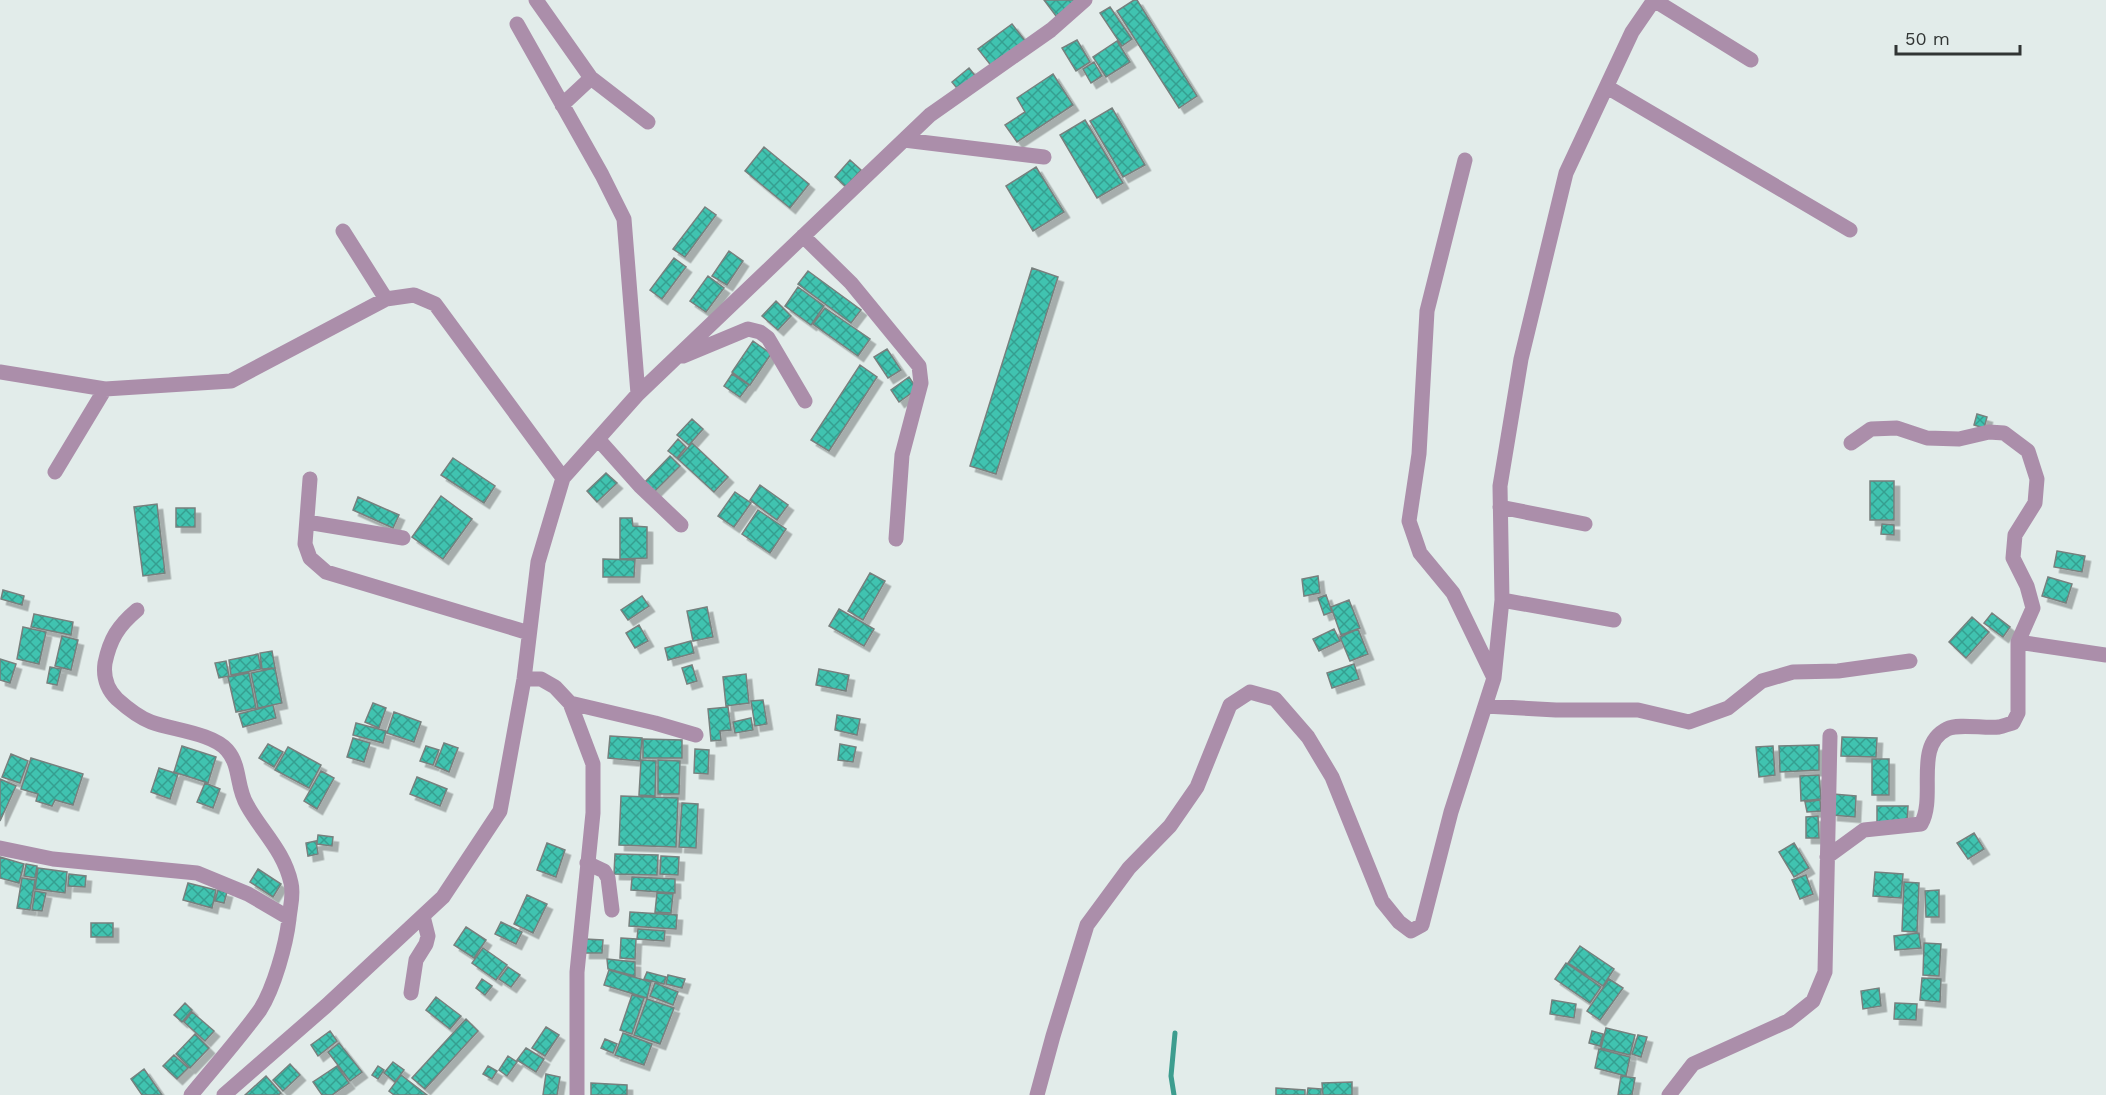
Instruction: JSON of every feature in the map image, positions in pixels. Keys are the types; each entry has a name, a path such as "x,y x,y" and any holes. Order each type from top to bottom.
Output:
{"street":[{"path":"536,0 591,78 648,122"},
{"path":"224,1095 326,1006 443,897 500,811 524,679 538,562 563,478 638,394 930,115 1051,30 1085,0"},
{"path":"1037,1095 1087,925 1129,868 1170,826 1197,787 1230,705 1250,692 1275,699 1308,737 1332,777 1382,901 1399,922 1411,931 1422,926 1451,812 1494,678 1502,600 1500,486 1521,359 1566,173 1632,32 1654,0 1751,60"},
{"path":"517,24 602,175 624,219 638,394"},
{"path":"562,105 591,78"},
{"path":"1607,87 1850,230"},
{"path":"904,140 1044,157"},
{"path":"1465,160 1427,311 1419,454 1409,521 1420,553 1453,593 1494,678"},
{"path":"343,231 386,299"},
{"path":"803,236 851,283 919,366 921,383 902,455 896,539"},
{"path":"0,372 105,389 231,381 386,299 414,295 435,304 563,478"},
{"path":"675,360 748,329 760,332 768,338 805,401"},
{"path":"55,472 105,389"},
{"path":"1827,857 1864,830 1921,824 1927,814 1929,753 1934,740 1949,728 1998,727 2013,723 2018,713 2018,642 2033,608 2027,586 2013,558 2015,535 2035,502 2037,479 2028,451 2004,433 1989,432 1959,439 1927,438 1897,428 1871,429 1851,443"},
{"path":"598,439 640,486 681,525"},
{"path":"310,479 305,544 310,558 326,572 529,633"},
{"path":"1500,507 1585,524"},
{"path":"307,522 403,538"},
{"path":"1502,600 1614,620"},
{"path":"137,610 123,622 109,645 104,672 109,692 129,710 150,721 206,738 226,748 236,762 240,794 253,816 276,845 292,884 288,933 277,969 261,1008 191,1095"},
{"path":"2018,642 2106,655"},
{"path":"1485,706 1556,710 1638,710 1689,722 1728,708 1762,681 1793,672 1838,671 1910,661"},
{"path":"524,679 541,679 555,687 570,704 593,764 593,813 577,972 578,1095"},
{"path":"570,704 696,735"},
{"path":"1669,1095 1694,1064 1788,1021 1813,1001 1825,972 1830,736"},
{"path":"0,848 53,859 197,873 248,894 289,918"},
{"path":"587,863 604,871 608,878 612,910"},
{"path":"411,993 416,960 428,936 423,916"}],"building":[{"path":"1044,0 1077,0 1056,16"},
{"path":"1137,0 1197,96 1179,108 1117,11"},
{"path":"1110,7 1132,39 1122,46 1100,13"},
{"path":"1012,24 1027,43 993,68 978,49"},
{"path":"1077,40 1090,62 1076,71 1062,48"},
{"path":"1117,41 1130,62 1106,77 1093,57"},
{"path":"1094,62 1102,76 1091,83 1083,69"},
{"path":"969,68 977,78 960,92 952,82"},
{"path":"1053,74 1073,105 1017,142 1005,125 1025,112 1017,98"},
{"path":"1112,108 1145,165 1123,177 1090,121"},
{"path":"1085,120 1123,183 1097,198 1060,135"},
{"path":"764,147 809,184 790,208 745,171"},
{"path":"850,160 861,170 846,187 835,177"},
{"path":"1036,167 1064,212 1033,231 1006,186"},
{"path":"705,207 716,215 685,257 673,249"},
{"path":"729,251 743,261 727,285 712,276"},
{"path":"674,258 686,267 662,299 650,290"},
{"path":"1032,268 1058,277 996,474 970,466"},
{"path":"808,271 861,310 851,323 798,284"},
{"path":"708,276 724,288 706,312 690,301"},
{"path":"798,287 824,306 811,325 785,306"},
{"path":"776,301 791,316 778,330 762,316"},
{"path":"825,308 870,339 858,356 813,324"},
{"path":"753,341 771,354 750,385 732,372"},
{"path":"887,349 901,370 888,378 874,357"},
{"path":"860,365 877,377 829,451 811,440"},
{"path":"732,374 749,385 740,397 724,386"},
{"path":"909,377 917,389 899,402 891,390"},
{"path":"1977,414 1987,417 1984,428 1974,425"},
{"path":"692,419 703,429 689,445 677,435"},
{"path":"678,439 686,447 677,458 668,451"},
{"path":"692,443 728,477 714,492 678,459"},
{"path":"670,456 680,466 651,495 642,485"},
{"path":"453,458 495,486 484,503 441,475"},
{"path":"606,473 617,483 597,502 587,491"},
{"path":"1870,481 1894,481 1894,520 1870,520"},
{"path":"760,485 788,505 777,520 750,500"},
{"path":"735,492 751,503 734,527 718,516"},
{"path":"441,496 472,519 443,559 412,537"},
{"path":"358,497 399,515 393,528 353,510"},
{"path":"157,504 165,573 143,576 134,507"},
{"path":"176,508 195,508 195,527 176,527"},
{"path":"758,510 786,529 770,553 742,534"},
{"path":"620,518 632,518 633,526 647,527 647,558 620,559"},
{"path":"1882,524 1894,525 1894,535 1881,534"},
{"path":"2057,551 2085,556 2082,572 2054,567"},
{"path":"603,559 635,560 634,577 603,577"},
{"path":"870,573 885,581 863,620 848,611"},
{"path":"1318,576 1320,593 1304,596 1302,579"},
{"path":"2048,577 2072,584 2066,603 2042,596"},
{"path":"3,590 24,596 22,605 1,599"},
{"path":"1326,595 1332,612 1324,615 1318,598"},
{"path":"642,596 649,606 628,620 621,610"},
{"path":"1349,600 1360,628 1341,635 1331,607"},
{"path":"707,607 713,637 693,641 687,611"},
{"path":"839,609 874,629 864,646 829,626"},
{"path":"1992,613 2010,627 2003,637 1984,623"},
{"path":"34,614 73,622 71,635 31,627"},
{"path":"1972,617 1989,632 1966,658 1949,642"},
{"path":"639,625 648,641 635,648 626,633"},
{"path":"23,627 46,632 39,664 17,659"},
{"path":"1334,629 1340,641 1319,651 1313,639"},
{"path":"1358,629 1368,654 1350,661 1340,637"},
{"path":"62,636 78,640 71,670 55,666"},
{"path":"691,641 694,653 668,660 665,648"},
{"path":"272,651 275,668 262,669 260,653"},
{"path":"258,654 261,669 231,675 229,660"},
{"path":"0,659 16,664 10,683 0,680"},
{"path":"226,661 229,676 219,678 215,663"},
{"path":"1354,664 1359,679 1332,688 1327,673"},
{"path":"692,665 697,681 687,684 682,668"},
{"path":"50,667 61,669 57,685 47,683"},
{"path":"275,668 282,703 258,708 251,673"},
{"path":"819,669 849,675 846,691 816,685"},
{"path":"249,673 256,708 236,712 228,677"},
{"path":"746,674 749,703 726,706 723,677"},
{"path":"763,700 767,724 755,726 751,701"},
{"path":"373,703 386,708 379,728 365,722"},
{"path":"273,705 276,718 243,727 239,714"},
{"path":"728,707 731,730 720,731 721,740 711,741 708,709"},
{"path":"394,712 421,722 414,742 387,733"},
{"path":"837,715 860,719 857,735 835,730"},
{"path":"751,718 753,730 735,733 733,722"},
{"path":"356,723 386,731 383,743 353,735"},
{"path":"610,736 642,738 640,761 608,758"},
{"path":"1842,737 1877,738 1876,757 1841,756"},
{"path":"353,738 370,743 364,762 347,757"},
{"path":"643,739 682,740 682,758 643,758"},
{"path":"444,743 458,748 449,772 435,766"},
{"path":"268,744 283,752 274,767 259,758"},
{"path":"840,744 856,747 853,762 838,760"},
{"path":"1819,745 1819,770 1780,772 1779,746"},
{"path":"182,746 216,757 208,783 174,772"},
{"path":"426,746 439,750 433,765 420,761"},
{"path":"1773,746 1775,775 1759,777 1756,747"},
{"path":"288,747 321,765 309,788 275,770"},
{"path":"695,749 709,750 708,774 694,773"},
{"path":"11,754 28,761 20,783 2,777"},
{"path":"31,758 83,774 73,805 55,800 52,806 36,801 38,794 21,789"},
{"path":"1872,759 1889,759 1889,795 1872,795"},
{"path":"641,760 656,761 655,796 639,795"},
{"path":"658,760 680,761 679,794 658,794"},
{"path":"159,768 178,774 170,799 151,792"},
{"path":"321,771 334,778 317,809 304,801"},
{"path":"1819,775 1821,799 1801,801 1800,776"},
{"path":"417,777 447,789 440,806 410,794"},
{"path":"0,779 16,786 0,821"},
{"path":"205,783 220,789 213,808 197,802"},
{"path":"1833,794 1856,796 1855,817 1832,815"},
{"path":"621,796 678,798 676,847 619,845"},
{"path":"1820,800 1821,811 1807,812 1805,802"},
{"path":"682,803 698,804 696,848 679,847"},
{"path":"1877,806 1908,806 1907,824 1877,824"},
{"path":"1818,816 1819,838 1806,838 1806,817"},
{"path":"1974,833 1984,849 1968,859 1957,843"},
{"path":"318,835 333,837 332,846 317,844"},
{"path":"316,841 318,854 308,856 306,843"},
{"path":"547,843 565,850 556,877 537,870"},
{"path":"1794,843 1809,868 1794,877 1779,852"},
{"path":"615,854 658,855 657,875 614,874"},
{"path":"661,856 679,857 678,875 660,874"},
{"path":"0,857 24,864 19,883 0,878"},
{"path":"26,864 37,866 35,878 24,876"},
{"path":"38,868 67,872 65,893 35,889"},
{"path":"258,869 281,884 273,897 250,882"},
{"path":"1875,872 1903,874 1901,898 1873,896"},
{"path":"69,874 86,876 85,887 68,886"},
{"path":"1806,875 1813,894 1800,899 1792,880"},
{"path":"632,877 675,879 675,893 631,890"},
{"path":"22,878 35,880 30,910 17,908"},
{"path":"1904,882 1919,883 1917,932 1902,931"},
{"path":"188,883 216,890 212,908 183,900"},
{"path":"218,890 227,892 224,903 215,901"},
{"path":"1939,890 1939,917 1926,917 1925,891"},
{"path":"35,891 46,893 42,911 32,910"},
{"path":"657,893 673,894 671,913 655,912"},
{"path":"527,895 547,904 533,933 514,924"},
{"path":"630,912 677,915 676,929 629,926"},
{"path":"501,922 522,932 516,944 495,934"},
{"path":"91,923 113,923 113,937 91,937"},
{"path":"466,927 486,940 474,958 454,945"},
{"path":"638,929 665,931 664,941 637,939"},
{"path":"1919,933 1921,948 1895,950 1894,936"},
{"path":"621,938 636,939 635,959 620,958"},
{"path":"585,939 603,940 602,953 584,953"},
{"path":"1924,943 1941,944 1939,976 1923,975"},
{"path":"1580,946 1614,969 1603,986 1568,963"},
{"path":"483,948 507,965 496,980 472,963"},
{"path":"607,959 635,962 635,976 608,969"},
{"path":"1566,963 1601,987 1590,1003 1555,979"},
{"path":"508,967 520,975 511,987 499,979"},
{"path":"609,970 651,982 647,998 604,985"},
{"path":"647,972 666,977 664,984 644,979"},
{"path":"668,975 685,979 682,988 666,984"},
{"path":"1922,978 1941,979 1940,1002 1920,1000"},
{"path":"482,979 492,986 485,995 476,988"},
{"path":"1609,979 1623,988 1600,1020 1587,1011"},
{"path":"655,983 678,992 673,1005 650,996"},
{"path":"1879,988 1881,1006 1863,1009 1861,991"},
{"path":"632,995 644,998 632,1034 620,1030"},
{"path":"436,997 461,1016 450,1029 426,1010"},
{"path":"647,999 674,1008 660,1044 634,1035"},
{"path":"1552,1000 1576,1004 1574,1018 1550,1014"},
{"path":"185,1003 192,1010 182,1022 174,1015"},
{"path":"1895,1003 1917,1004 1916,1020 1894,1019"},
{"path":"192,1012 214,1031 205,1041 184,1022"},
{"path":"466,1019 478,1031 425,1089 412,1078"},
{"path":"546,1027 559,1035 545,1056 532,1048"},
{"path":"1606,1028 1635,1035 1630,1055 1601,1048"},
{"path":"330,1031 337,1041 318,1056 311,1045"},
{"path":"1592,1031 1603,1034 1600,1046 1589,1043"},
{"path":"623,1033 652,1044 644,1065 615,1055"},
{"path":"195,1034 209,1048 190,1068 176,1054"},
{"path":"1638,1035 1647,1037 1641,1057 1632,1054"},
{"path":"605,1039 617,1044 613,1053 601,1048"},
{"path":"339,1043 362,1072 350,1081 328,1052"},
{"path":"526,1048 544,1059 536,1072 517,1060"},
{"path":"1599,1049 1630,1057 1626,1076 1595,1068"},
{"path":"174,1055 188,1068 177,1079 163,1066"},
{"path":"508,1056 517,1062 507,1076 499,1070"},
{"path":"393,1062 404,1070 395,1082 384,1073"},
{"path":"290,1064 300,1075 283,1091 273,1080"},
{"path":"337,1066 349,1083 332,1095 322,1095 313,1082"},
{"path":"378,1066 384,1070 378,1079 372,1075"},
{"path":"488,1066 497,1071 492,1079 483,1074"},
{"path":"144,1069 162,1095 142,1095 131,1079"},
{"path":"546,1074 560,1077 557,1095 543,1095"},
{"path":"401,1075 427,1095 394,1095 389,1091"},
{"path":"266,1076 281,1093 278,1095 245,1095"},
{"path":"1621,1076 1635,1078 1632,1095 1618,1095"},
{"path":"1352,1082 1352,1095 1323,1095 1322,1083"},
{"path":"591,1083 627,1085 627,1095 591,1095"},
{"path":"1276,1088 1305,1090 1305,1095 1276,1095"},
{"path":"1308,1088 1321,1089 1321,1095 1307,1095"}],"waterway":[{"path":"1174,1095 1171,1076 1175,1033"}]}
